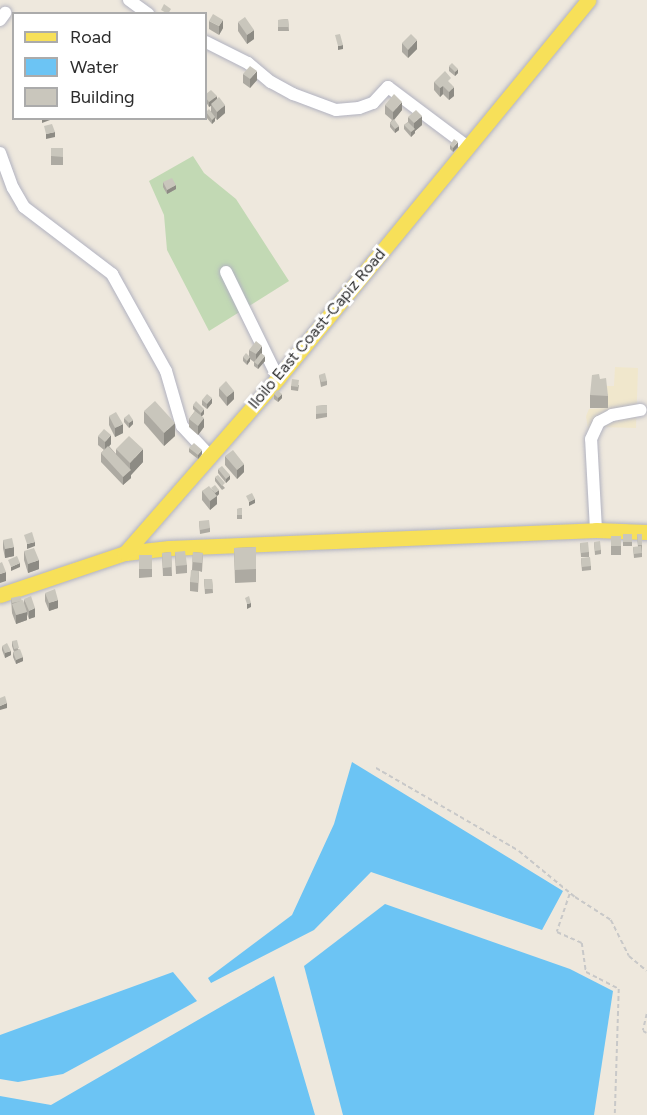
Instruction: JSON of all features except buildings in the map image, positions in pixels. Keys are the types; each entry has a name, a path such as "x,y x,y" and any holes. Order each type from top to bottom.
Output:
{"main road":[{"name":"Iloilo East Coast-Capiz Road","path":"125,553 278,378 589,0"},
{"path":"0,595 125,553 169,548 596,530 647,532"}],"street":[{"path":"129,0 145,12"},
{"path":"207,42 248,63 271,82 293,94 336,110 359,108 373,103 388,87 468,147"},
{"path":"0,153 13,188 24,207 112,274 166,372 168,387 182,426 210,456"},
{"path":"226,272 278,378"},
{"path":"596,530 591,439 599,422 612,415 641,410"}],"path":[{"path":"376,768 519,851 571,893 611,920 629,956 647,971"},
{"path":"571,893 557,932 582,942 586,972 619,989 615,1115"},
{"path":"647,1014 644,1031 647,1033"}],"shaded area":[{"path":"615,367 638,368 636,428 602,427 599,438 589,436 586,416 589,409 608,408 607,386 614,386"}],"green space":[{"path":"193,156 204,173 236,199 289,281 209,331 167,250 164,215 149,181"}],"water":[{"path":"352,762 563,891 542,930 371,872 314,930 211,983 208,978 292,915 334,824"},
{"path":"385,904 570,969 613,991 594,1115 343,1115 304,966"},
{"path":"173,972 197,1001 63,1074 18,1082 0,1079 0,1035"},
{"path":"274,976 315,1115 0,1115 0,1096 51,1105"}]}
